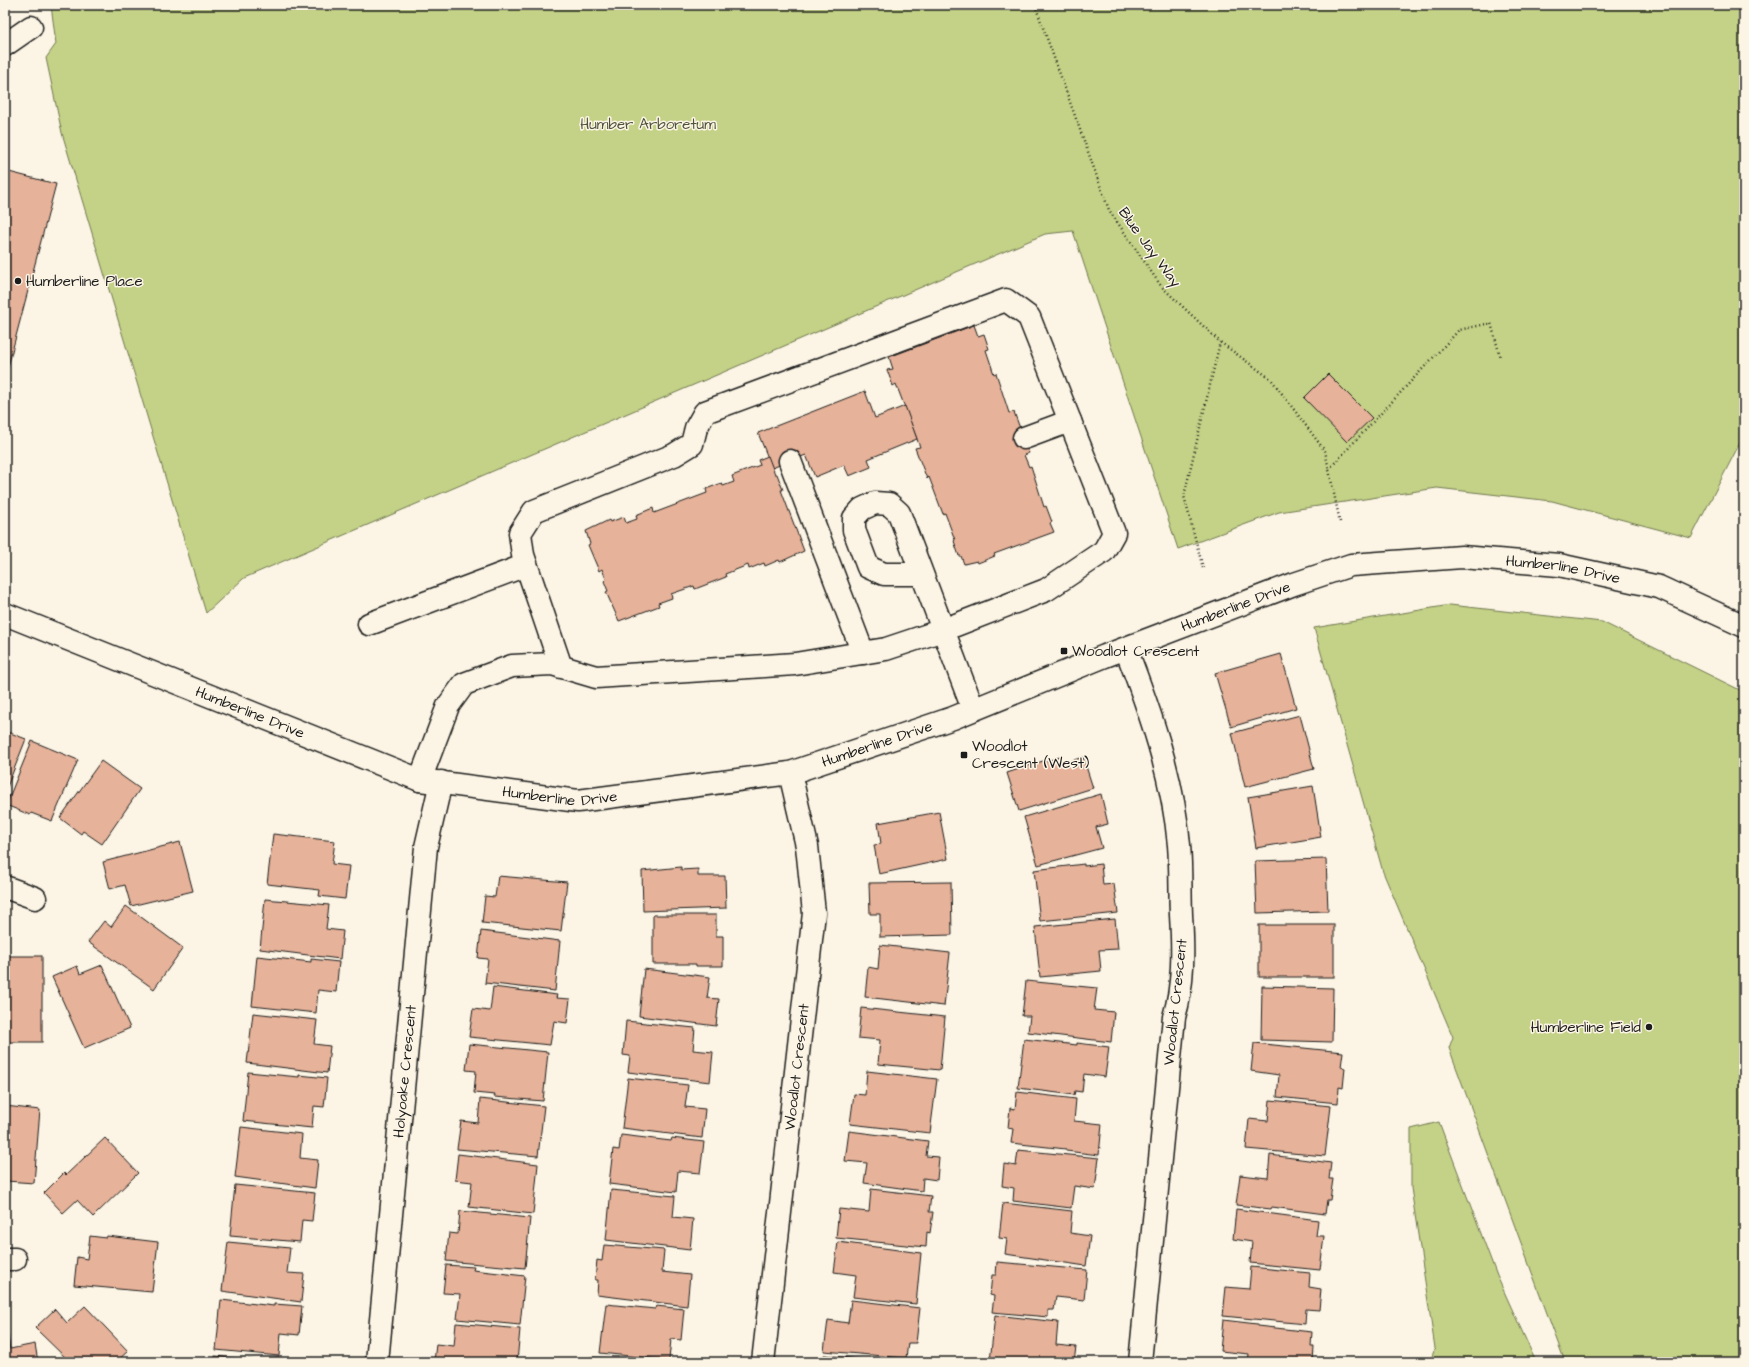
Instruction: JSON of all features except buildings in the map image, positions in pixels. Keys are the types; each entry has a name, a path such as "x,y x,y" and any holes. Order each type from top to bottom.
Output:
{"street":[{"path":"5,45 32,27"},
{"path":"420,780 448,706 464,684 512,666 552,664 562,667 596,677 795,664 886,649 943,630 1046,590 1104,551 1114,533 1029,318 1006,300 705,412 696,428 692,444 674,456 534,511 520,533 523,555 562,667"},
{"path":"1024,438 1070,421"},
{"path":"790,461 863,653"},
{"name":"Humberline Drive","path":"5,614 420,780 578,801 790,773 953,718 1126,648 1294,584 1351,565 1462,557 1559,565 1659,587 1744,626"},
{"path":"369,624 526,565"},
{"path":"922,574 973,709"},
{"name":"Woodlot Crescent","path":"1126,648 1145,697 1167,773 1179,844 1183,947 1178,1006 1174,1017 1140,1362"},
{"name":"Woodlot Crescent","path":"763,1362 814,913 807,846 790,773"},
{"name":"Holyoake Crescent","path":"377,1362 426,847 441,782"},
{"path":"5,887 35,898"}],"path":[{"name":"Blue Jay Way","path":"1035,5 1109,210 1161,286 1220,342 1271,379 1325,450 1340,522"},
{"path":"1329,469 1459,330 1491,324 1500,356"},
{"path":"1203,568 1184,496 1220,342"}],"green space":[{"name":"Humber Arboretum","path":"51,5 1744,5 1744,435 1691,538 1552,501 1437,488 1279,512 1178,549 1073,231 1045,234 244,578 206,613 62,133 46,58 56,44"},
{"path":"1450,605 1602,622 1744,692 1744,1362 1565,1362 1449,1048 1453,1037 1383,872 1314,628"},
{"path":"1439,1122 1497,1276 1536,1362 1430,1362 1435,1348 1411,1188 1411,1129"}],"place":[{"name":"Humberline Place","path":"18,281"},
{"name":"Woodlot Crescent","path":"1064,651"},
{"name":"Woodlot Crescent (West)","path":"964,755"},
{"name":"Humberline Field","path":"1649,1027"}]}
